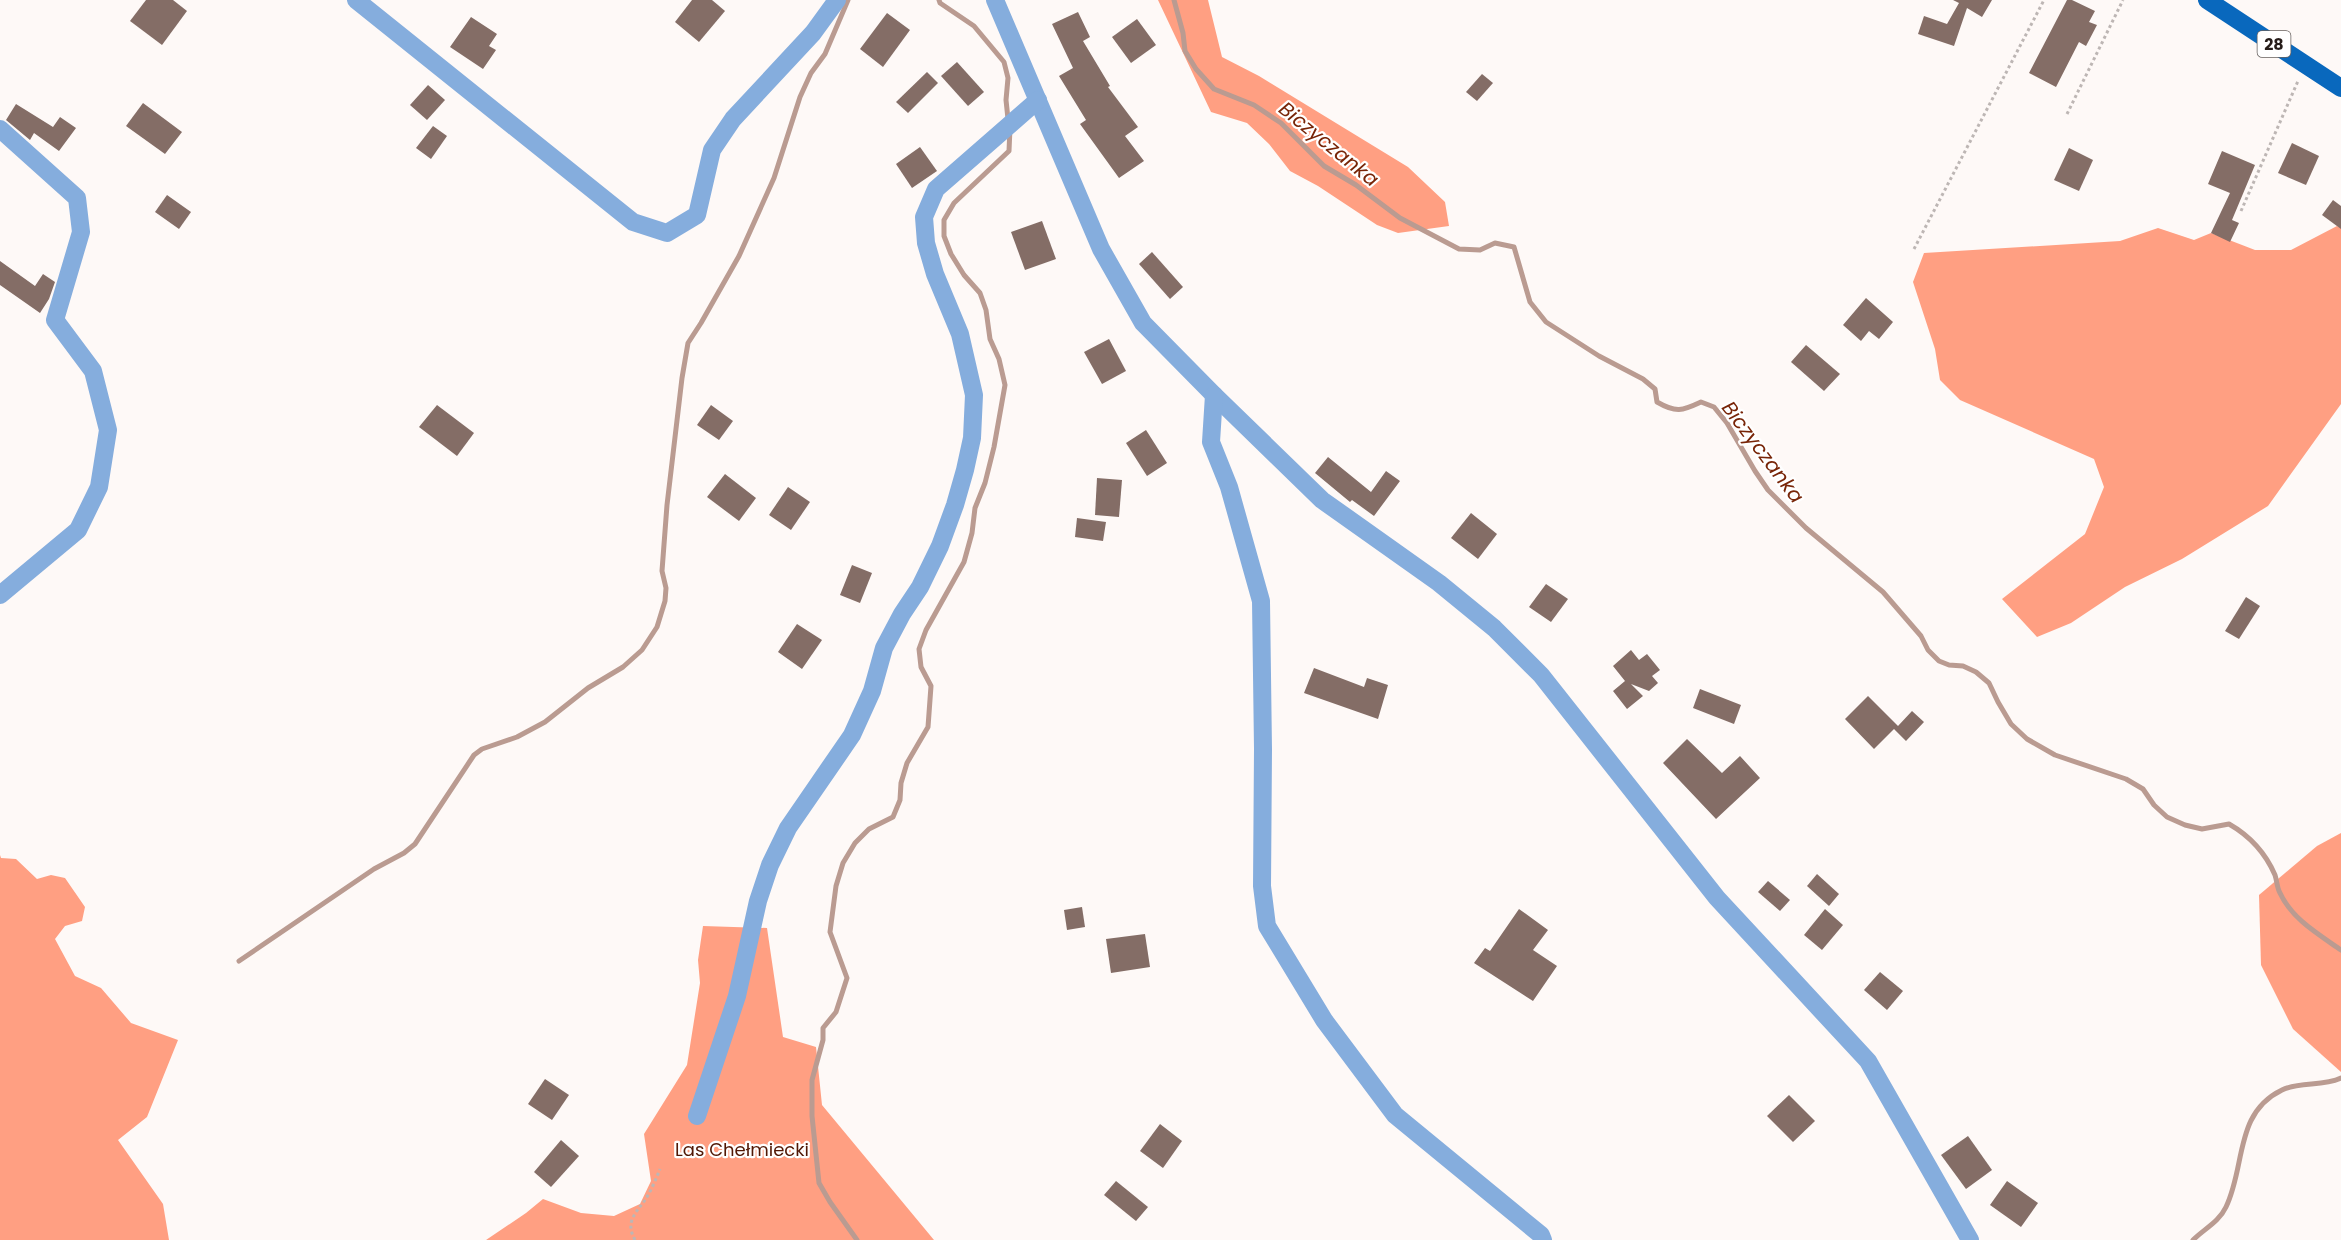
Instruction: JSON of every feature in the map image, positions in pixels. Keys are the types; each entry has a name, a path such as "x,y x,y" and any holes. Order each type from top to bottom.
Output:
{"main road":[{"name":"28","path":"2207,0 2341,88"}],"street":[{"path":"356,0 633,222 668,233 697,215 712,150 733,119 813,33 837,0"},
{"path":"995,0 1101,249 1143,323 1214,396 1322,500 1439,583 1494,628 1541,675 1717,898 1868,1061 1970,1240"},
{"path":"697,1116 737,996 758,901 770,865 788,828 852,735 872,691 884,648 920,587 955,505 972,438 974,395 960,334 926,243 924,217 936,189 1038,100"},
{"path":"0,129 76,198 81,232 55,320 93,371 108,430 99,487 78,530 0,595"},
{"path":"1214,396 1211,442 1229,487 1261,602 1262,886 1267,926 1324,1020 1395,1114 1540,1235 1543,1240"}],"path":[{"path":"1914,249 2044,0"},
{"path":"2067,114 2123,0"},
{"path":"2241,211 2305,64"},
{"path":"635,1240 630,1221 633,1213 645,1200 660,1168"}],"green space":[{"path":"1158,0 1208,0 1222,57 1259,76 1408,167 1445,202 1449,226 1398,233 1377,225 1318,186 1290,171 1269,144 1247,123 1211,112"},
{"path":"2337,226 2341,228 2341,404 2268,506 2182,559 2125,587 2071,623 2037,637 2002,599 2085,534 2104,487 2094,459 1960,400 1940,380 1935,349 1913,282 1924,253 2120,241 2158,228 2194,240 2211,233 2255,250 2291,250"},
{"path":"2341,833 2341,1072 2293,1029 2261,965 2259,895 2317,846"},
{"path":"0,855 1,858 16,859 37,879 51,875 65,878 85,907 82,921 65,926 55,939 75,976 101,988 131,1023 178,1040 147,1117 118,1140 163,1204 169,1240 0,1240"},
{"name":"Las Chełmiecki","path":"703,926 767,928 783,1037 816,1047 822,1105 934,1240 486,1240 543,1199 581,1213 614,1216 640,1204 651,1181 644,1134 687,1065 700,983 698,960"}],"building":[{"path":"146,0 173,0 187,11 162,45 130,21"},
{"path":"692,0 712,0 725,11 699,42 675,22"},
{"path":"1953,0 1992,0 1982,17 1967,8 1954,46 1918,34 1924,16 1947,24 1959,3"},
{"path":"2067,0 2072,0 2095,11 2089,22 2097,25 2086,46 2079,42 2056,87 2029,73"},
{"path":"1078,12 1090,37 1083,41 1110,86 1108,87 1138,127 1125,136 1144,161 1119,178 1080,124 1086,120 1059,76 1073,68 1052,24"},
{"path":"887,13 910,30 883,67 860,49"},
{"path":"471,17 497,34 489,46 496,50 483,69 450,47"},
{"path":"1137,19 1156,45 1131,63 1112,37"},
{"path":"957,62 984,92 968,106 941,76"},
{"path":"927,72 938,83 908,113 896,102"},
{"path":"1482,74 1493,83 1477,101 1466,92"},
{"path":"428,85 445,100 427,120 410,105"},
{"path":"143,103 182,132 165,154 126,126"},
{"path":"16,104 53,127 60,117 76,128 59,151 34,133 30,140 6,120"},
{"path":"433,126 447,136 431,159 416,148"},
{"path":"2292,143 2319,156 2306,185 2278,173"},
{"path":"920,147 937,171 912,188 896,164"},
{"path":"2069,148 2093,160 2079,191 2054,180"},
{"path":"2222,151 2255,165 2232,220 2239,223 2230,242 2211,233 2230,193 2208,184"},
{"path":"167,195 191,212 179,229 155,212"},
{"path":"2333,200 2341,206 2341,229 2322,215"},
{"path":"1042,221 1056,259 1025,270 1011,232"},
{"path":"1152,252 1183,287 1170,299 1139,264"},
{"path":"0,261 35,286 43,274 55,282 49,299 40,313 0,285"},
{"path":"1866,298 1893,322 1879,339 1869,331 1861,341 1843,325"},
{"path":"1109,339 1126,371 1102,384 1084,352"},
{"path":"1806,345 1840,374 1824,391 1791,362"},
{"path":"437,405 474,433 457,456 419,427"},
{"path":"711,405 733,421 719,440 697,425"},
{"path":"1146,430 1167,463 1147,476 1126,443"},
{"path":"1328,457 1371,492 1386,471 1400,481 1374,516 1352,500 1350,502 1315,473"},
{"path":"725,474 756,498 739,521 707,497"},
{"path":"1097,478 1122,480 1119,517 1095,515"},
{"path":"788,487 810,502 791,530 769,515"},
{"path":"1471,513 1497,534 1478,559 1451,538"},
{"path":"1077,518 1106,522 1103,541 1075,537"},
{"path":"852,565 872,573 860,603 840,595"},
{"path":"1546,584 1568,599 1551,622 1529,607"},
{"path":"2246,597 2260,606 2239,639 2225,631"},
{"path":"797,624 822,640 802,669 778,652"},
{"path":"1631,650 1639,660 1647,654 1660,670 1652,676 1658,683 1649,691 1631,684 1643,696 1627,709 1613,691 1625,681 1613,666"},
{"path":"1314,668 1364,687 1367,678 1388,685 1378,719 1304,693"},
{"path":"1700,689 1741,705 1734,724 1693,708"},
{"path":"1868,696 1898,726 1912,711 1924,722 1906,741 1894,729 1874,749 1845,719"},
{"path":"1687,739 1722,773 1740,756 1760,778 1716,819 1663,763"},
{"path":"1817,874 1839,894 1829,906 1807,886"},
{"path":"1768,881 1790,900 1780,911 1758,892"},
{"path":"1082,907 1085,927 1067,930 1064,910"},
{"path":"1519,909 1548,930 1533,950 1557,966 1533,1001 1474,963 1485,948 1490,951"},
{"path":"1825,909 1843,925 1822,950 1804,935"},
{"path":"1145,934 1150,967 1111,973 1106,939"},
{"path":"1880,972 1903,991 1887,1010 1864,990"},
{"path":"545,1079 569,1095 552,1120 528,1104"},
{"path":"1789,1095 1815,1121 1793,1142 1767,1116"},
{"path":"1160,1124 1182,1141 1163,1168 1140,1151"},
{"path":"1968,1136 1992,1170 1966,1189 1941,1155"},
{"path":"561,1140 579,1156 551,1187 534,1172"},
{"path":"1116,1181 1148,1207 1136,1221 1104,1195"},
{"path":"2007,1181 2038,1203 2021,1227 1990,1205"}],"waterway":[{"path":"239,961 374,869 404,853 415,844 474,755 482,749 517,737 545,722 588,688 623,667 642,650 657,627 665,601 666,588 662,571 667,505 688,343 739,256 774,178 800,97 811,73 825,54 848,0"},
{"path":"939,0 940,3 974,26 1004,62 1008,78 1006,100 1008,119"},
{"name":"Biczyczanka","path":"1174,0 1183,33 1185,51 1196,69 1214,89 1254,105 1281,123 1324,166 1356,185 1400,218 1459,249 1480,250 1495,243 1514,247 1530,302 1546,322 1599,356 1643,379 1655,389 1657,402 1664,406 1679,410 1701,402 1714,407 1727,423 1768,490 1806,528 1883,592 1939,661 1949,665 1963,666 1976,672 1989,683 2011,724 2027,739 2055,755 2126,779 2143,789 2154,805 2167,817 2185,825 2202,829 2229,824 2237,829 2250,839 2267,859 2275,875 2279,891 2291,911 2306,925 2341,950"},
{"path":"857,1240 819,1183 812,1116 812,1080 823,1040 823,1028 836,1012 847,978 830,932 836,886 843,863 855,843 869,829 893,817 900,800 901,783 907,763 928,727 931,686 921,667 919,649 926,630 964,562 972,533 975,508 985,483 994,447 1005,385 999,359 990,339 986,310 980,293 964,275 951,254 944,236 944,220 954,203 1009,151 1010,128"},
{"path":"2193,1240 2215,1221 2226,1207 2248,1126 2256,1112 2267,1100 2289,1087 2341,1078"}]}
